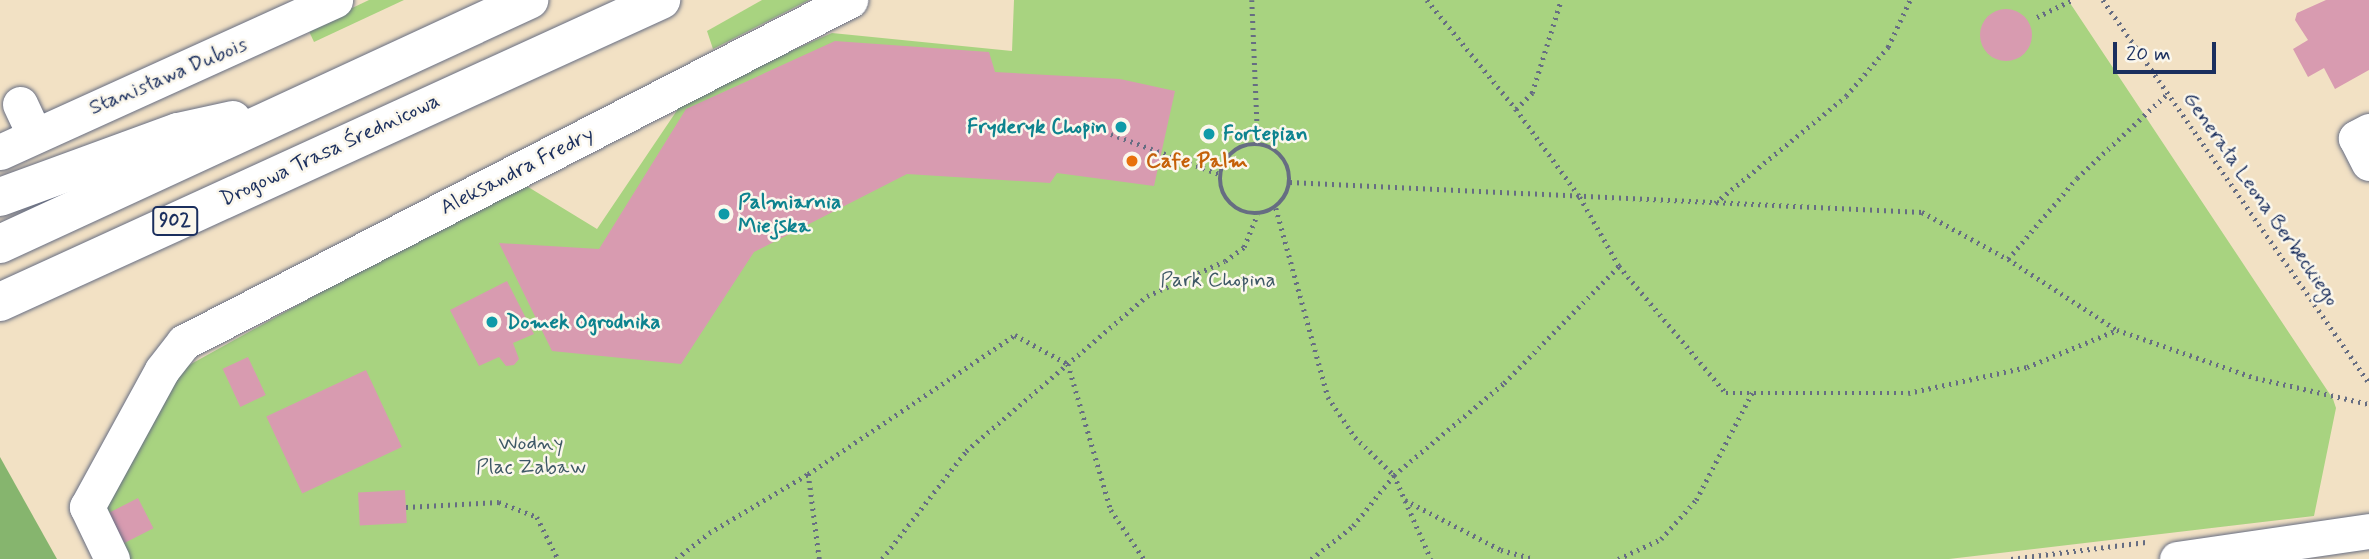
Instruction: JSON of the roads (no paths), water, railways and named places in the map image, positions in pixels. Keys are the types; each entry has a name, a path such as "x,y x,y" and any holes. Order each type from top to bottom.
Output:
{"main road":[{"name":"902","path":"0,244 529,0"},
{"name":"Drogowa Trasa Średnicowa","path":"0,302 661,0"},
{"path":"0,197 178,132 313,101"}],"street":[{"name":"Stanisława Dubois","path":"0,152 280,12 335,0"},
{"name":"Aleksandra Fredry","path":"112,559 87,506 162,370 184,342 850,0"},
{"path":"20,104 35,135"},
{"path":"2369,131 2356,138 2369,163"},
{"path":"2177,559 2369,531"}],"place":[{"name":"Fryderyk Chopin","path":"1121,127"},
{"name":"Fortepian","path":"1209,134"},
{"name":"Cafe Palm","path":"1132,161"},
{"name":"Palmiarnia Miejska","path":"724,214"},
{"name":"Domek Ogrodnika","path":"492,322"}],"park label":[{"name":"Park Chopina","path":"1218,280"},
{"name":"Wodny Plac Zabaw","path":"531,455"}]}
